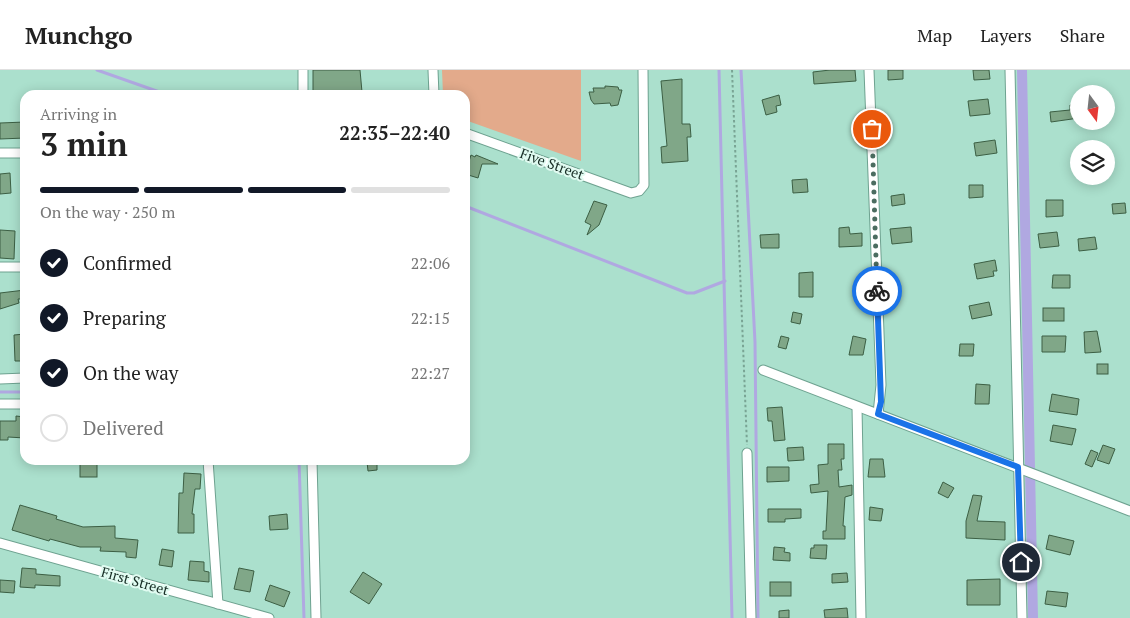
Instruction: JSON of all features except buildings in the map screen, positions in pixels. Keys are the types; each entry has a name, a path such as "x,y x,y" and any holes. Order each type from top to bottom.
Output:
{"street":[{"path":"303,70 303,90"},
{"path":"433,70 434,90"},
{"name":"Five Street","path":"470,135 631,193 639,191 644,184 642,70"},
{"path":"869,70 881,402 878,414"},
{"path":"1010,70 1022,618"},
{"path":"0,153 20,153"},
{"path":"0,267 20,267"},
{"path":"763,370 1130,511"},
{"path":"0,379 20,378"},
{"path":"0,404 20,404"},
{"path":"857,407 861,618"},
{"path":"747,454 751,618"},
{"path":"208,465 218,604"},
{"path":"312,465 316,618"},
{"name":"First Street","path":"0,543 269,618"}],"path":[{"path":"732,70 747,454"}],"shaded area":[{"path":"442,70 581,70 581,161 470,122 470,90 443,90"}],"waterway":[{"path":"97,70 154,90"},
{"path":"719,70 732,618"},
{"path":"741,70 755,342 758,618"},
{"path":"1022,70 1033,618"},
{"path":"470,208 687,293 694,293 725,281"},
{"path":"0,392 20,392"},
{"path":"299,465 304,618"}],"way so far":[{"path":"872,129 877,291"}],"route":[{"path":"877,291 881,402 878,414 1018,467 1021,562"}]}
